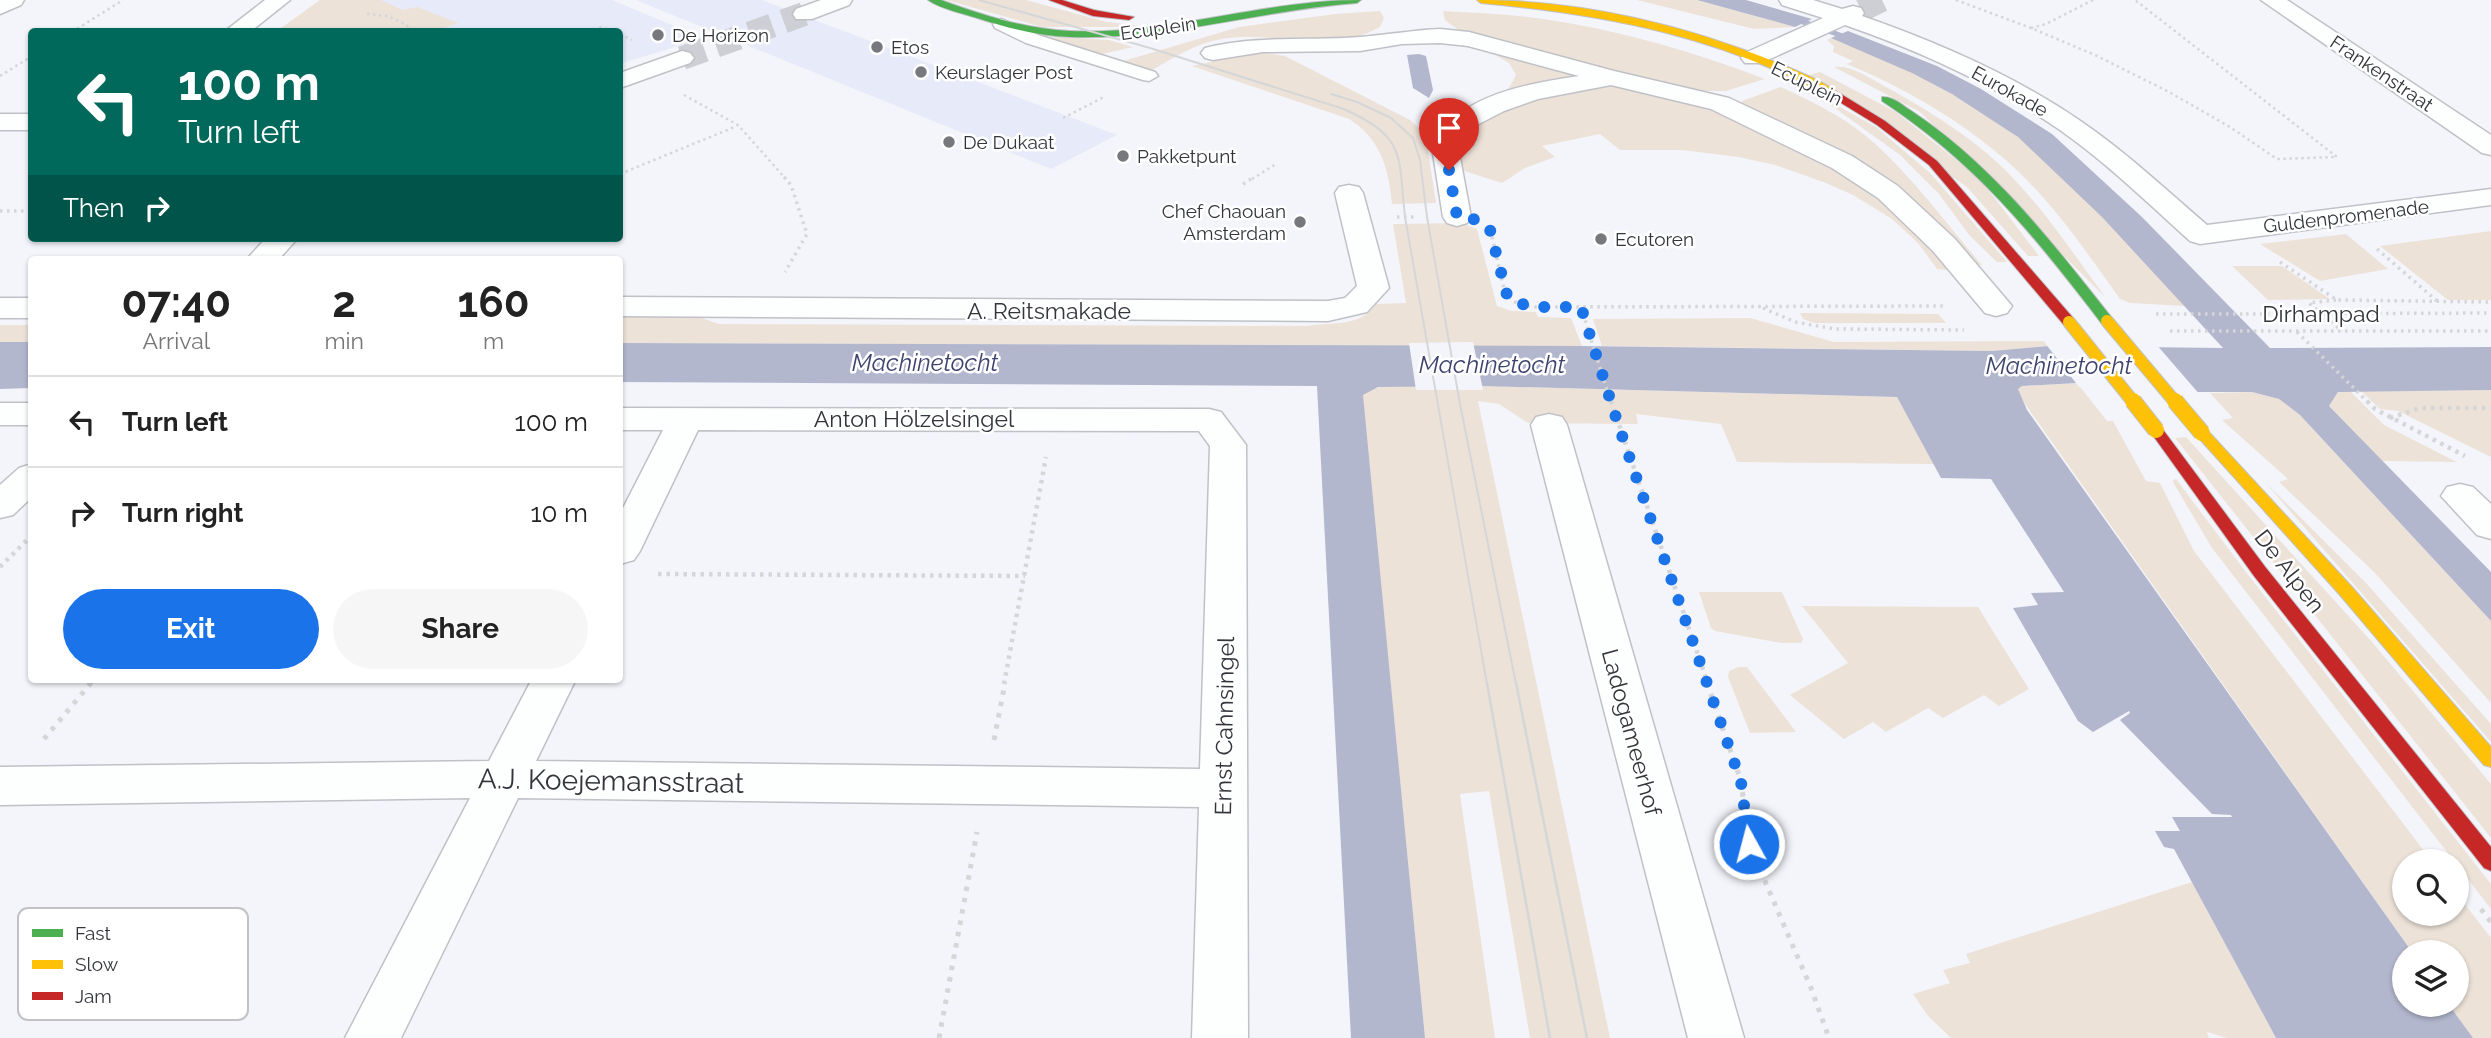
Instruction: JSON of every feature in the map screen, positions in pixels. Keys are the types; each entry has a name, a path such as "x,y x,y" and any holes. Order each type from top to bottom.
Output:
{"main road":[{"name":"Ecuplein","path":"932,0 1001,24 1069,34 1129,34 1269,8 1357,0"},
{"name":"Ecuplein","path":"1053,0 1093,13 1133,17 1167,15 1245,0"},
{"name":"Ecuplein","path":"1481,0 1534,4 1613,16 1753,58 1812,83 1853,105 1929,159 2056,306"},
{"name":"Ecuplein","path":"1576,0 1688,21 1776,47"},
{"name":"Ecuplein","path":"1866,88 1901,106 1943,135 1992,179 2095,306"},
{"name":"De Alpen","path":"2056,306 2156,430 2260,572 2491,862"},
{"name":"De Alpen","path":"2095,306 2491,760"}],"street":[{"path":"0,7 13,0"},
{"path":"240,28 279,0"},
{"name":"Eurokade","path":"1790,0 1847,16 1943,55 2049,111 2092,142 2200,235"},
{"name":"Frankenstraat","path":"2272,0 2491,146"},
{"path":"804,14 839,1"},
{"path":"1753,58 1776,47 1802,45 1847,16"},
{"name":"Ecuplein","path":"1213,53 1263,45 1344,47 1440,36 1469,39 1490,48 1720,103 1842,162 1888,192 1944,245 1996,306"},
{"path":"1263,45 1317,69"},
{"path":"623,80 682,58"},
{"name":"Ecuplein","path":"1445,146 1464,122 1496,103 1584,82 1618,79"},
{"path":"1437,115 1457,217"},
{"path":"0,122 28,122"},
{"name":"Guldenpromenade","path":"2200,235 2491,197"},
{"name":"A. Reitsmakade","path":"623,307 1328,311 1356,305 1373,288 1352,205"},
{"path":"265,256 279,242"},
{"path":"0,308 28,308"},
{"path":"0,414 28,414"},
{"name":"Anton Hölzelsingel","path":"623,419 1209,420"},
{"path":"623,545 686,419"},
{"name":"Ernst Cahnsingel","path":"1209,420 1228,445 1220,1038"},
{"name":"Ladogameerhof","path":"1549,425 1716,1038"},
{"path":"0,506 28,481"},
{"path":"2460,496 2491,526"},
{"path":"373,1038 552,683"},
{"name":"A.J. Koejemansstraat","path":"2,786 504,779 1223,788"}],"lane":[{"path":"1001,24 1032,39 1149,76"}],"path":[{"path":"78,28 123,0"},
{"path":"1956,0 2095,54 2230,127 2277,159 2337,157 2135,0"},
{"path":"2031,27 2046,24 2093,0"},
{"path":"367,14 397,19 408,28"},
{"path":"0,75 28,58"},
{"path":"644,72 738,125 791,185 807,234 765,308"},
{"path":"623,173 738,125"},
{"path":"1243,184 1276,164"},
{"path":"1352,205 1471,218 1489,226 1508,299 1531,307 1996,306"},
{"path":"0,211 28,211"},
{"path":"2376,249 2437,301"},
{"path":"2275,259 2337,300"},
{"path":"2342,331 2309,303 2337,300 2491,302"},
{"path":"1581,307 1584,324 1741,782 1749,844 1811,988 1829,1038"},
{"path":"1761,307 1796,322 1835,330 1969,330"},
{"name":"Dirhampad","path":"2151,314 2491,313"},
{"path":"2189,331 2491,331"},
{"path":"2296,331 2375,409 2468,457"},
{"path":"2389,418 2420,408 2491,408"},
{"path":"939,1038 1054,418"},
{"path":"0,567 28,539"},
{"path":"648,574 1025,576"},
{"path":"2,786 91,683"}],"shaded area":[{"name":"De Horizon","path":"320,0 612,0 703,38 623,63 623,28 282,28"},
{"path":"320,0 381,0 403,10 417,7 458,23 444,28 281,28"},
{"path":"636,0 762,0 1117,135 1051,169"},
{"path":"946,0 1026,0 1107,22 1152,27 1042,27"},
{"path":"1637,0 1697,0 1795,27 1754,29"},
{"path":"1380,11 1384,18 1380,27 1341,40 1262,37 1222,39 1193,48 1149,72 1120,62 1239,27"},
{"path":"1443,11 1532,17 1601,29 1684,51 1765,79 1726,91 1693,91 1649,83 1461,32 1445,20"},
{"path":"1048,37 1109,40 1133,47 1102,54 1052,41"},
{"path":"1831,38 1953,93 1998,122 2063,177 2185,306 2130,303 2120,299 2047,202 2013,167 1943,113 1847,64 1853,61 1833,52 1834,46 1827,40"},
{"path":"1498,51 1583,75 1499,98 1493,96 1509,88 1516,75 1509,63 1492,53"},
{"path":"1259,52 1285,56 1410,120 1426,139 1436,203 1392,204 1381,156 1368,135 1349,119 1192,66"},
{"path":"1834,67 1854,70 1917,105 1973,142 1999,164 2042,212 2106,298 1920,112"},
{"path":"1820,72 1896,112 1980,179 2039,256 2028,256 1967,187 1807,76"},
{"path":"1793,81 1876,127 1931,174 2007,262 1997,262 1970,236 1939,194 1900,155 1832,106 1787,83"},
{"path":"1605,85 1624,86 1712,107 1872,187 1957,271 1937,269 1918,243 1892,219 1853,195 1775,165 1738,157 1682,150 1620,150 1600,134 1542,146 1555,157 1525,168 1502,183 1458,169 1460,142 1471,128 1486,116 1547,95"},
{"path":"1781,87 1836,115 1882,150 1912,181 1982,265 1967,266 1930,225 1742,107 1742,101"},
{"path":"1461,223 1477,229 1497,306 1512,311 1536,312 1538,317 1571,318 1582,346 1475,346 1484,386 1897,397 1934,464 1737,462 1721,424 1636,414 1638,424 1528,423 1499,404 1478,401 1610,1038 1530,1038 1489,791 1460,794 1495,1038 1425,1038 1363,400 1363,395 1374,389 1415,386 1409,346 623,343 623,317 699,317 719,324 1307,326 1346,322 1363,317 1376,304 1406,303 1393,224"},
{"path":"2491,231 2491,300 2448,300 2380,246"},
{"path":"2346,234 2388,269 2320,281 2260,244"},
{"path":"2232,266 2282,266 2330,299 2268,300"},
{"path":"1800,313 1938,314 1946,323 1814,323 1803,319"},
{"path":"1750,318 1834,342 2044,341 2048,346 1992,351 1602,346 1593,319"},
{"path":"0,325 28,325 28,342 0,342"},
{"path":"2077,383 2107,421 2113,421 2146,481 2160,483 2194,551 2423,849 2392,849 2392,924 2018,394 2018,389 2022,386"},
{"path":"2491,390 2491,457 2398,411 2380,409 2361,391"},
{"path":"2350,391 2384,425 2457,462 2382,461 2329,406 2338,392"},
{"path":"2252,392 2279,399 2300,415 2491,621 2491,703 2374,572 2279,482 2288,479 2222,420 2233,418 2210,393"},
{"path":"2186,437 2372,642 2491,784 2491,838 2175,438"},
{"path":"2176,479 2464,849 2445,849 2212,548 2173,480"},
{"path":"2265,482 2367,584 2491,724 2491,742"},
{"path":"1699,592 1782,592 1803,639 1801,643 1782,643 1715,631 1711,628"},
{"path":"1802,606 1978,607 2029,689 1999,706 1984,695 1943,718 1928,708 1886,732 1873,722 1844,739 1790,695 1848,663"},
{"path":"1747,667 1796,732 1750,733 1728,677 1729,671"},
{"path":"2469,856 2491,884 2491,909 2469,881"},
{"path":"2192,882 2276,1038 2227,1038 2207,1032 2209,1038 1951,1038 1928,1016 1913,994 1950,983 1943,970 1970,963 1966,954"},
{"path":"2469,910 2491,938 2491,1038 2473,1038 2458,1017 2469,1017 2469,940 2404,940 2394,926 2469,926"}],"water":[{"path":"1697,0 1746,0 1812,19 1795,27"},
{"name":"Machinetocht","path":"1848,31 1937,66 1981,89 2052,134 2142,217 2270,348 2491,347 2491,390 2338,392 2329,406 2491,572 2491,621 2300,415 2279,399 2252,392 2141,392 2077,383 2022,386 2018,389 2027,410 2403,940 2392,940 2392,1017 2458,1017 2473,1038 2276,1038 2174,849 2164,847 2155,831 2180,831 2172,817 2232,817 2231,815 2212,814 2120,720 2130,713 2129,711 2093,732 2078,721 2013,608 2038,605 2031,593 2064,592 1991,479 1941,478 1897,397 1482,386 1378,387 1363,395 1425,1038 1351,1038 1317,386 623,382 623,343 1582,346 1992,351 2048,346 2223,348 2102,217 2018,137 1952,94 1912,73 1831,38"},
{"path":"1407,55 1426,56 1433,90 1429,98 1413,88"},
{"path":"0,342 28,342 28,388 0,389"}],"pier":[{"path":"1473,342 1483,390 1416,390 1409,343"},
{"path":"2045,343 2156,344 2201,396 2141,396 2079,387"}],"waterway":[{"path":"1787,16 1858,41"}],"tunnel":[{"path":"1861,10 1882,0"},
{"path":"682,58 804,14"}],"tram line":[{"path":"979,0 1150,48 1344,109 1364,119 1389,139 1396,150 1399,163 1405,217 1487,684"},
{"path":"1331,94 1357,102 1391,118 1413,138 1420,160 1427,217 1460,404 1516,684"},
{"path":"1487,683 1550,1038"},
{"path":"1516,683 1587,1038"}],"traffic: fast":[{"path":"932,0 1018,27 1071,34 1143,31 1285,8 1357,0"},
{"path":"1886,99 1951,146 2007,199 2107,321"}],"traffic: slow":[{"path":"1481,0 1573,10 1665,28 1754,56 1837,96"},
{"path":"2107,321 2202,433"},
{"path":"2069,322 2156,430"},
{"path":"2202,433 2346,591 2491,760"}],"traffic: jam":[{"path":"1053,0 1093,13 1129,17"},
{"path":"1837,96 1881,123 1933,163 2069,322"},
{"path":"2156,430 2260,572 2491,862"}],"place":[{"name":"De Horizon","path":"658,35"},
{"name":"Etos","path":"877,47"},
{"name":"Keurslager Post","path":"921,72"},
{"name":"De Dukaat","path":"949,142"},
{"name":"Pakketpunt","path":"1123,156"},
{"name":"Chef Chaouan Amsterdam","path":"1300,222"},
{"name":"Ecutoren","path":"1601,239"}],"route":[{"path":"1449,170 1457,217 1471,218 1489,226 1508,299 1531,307 1581,307 1584,324 1741,782 1749,844"}]}
